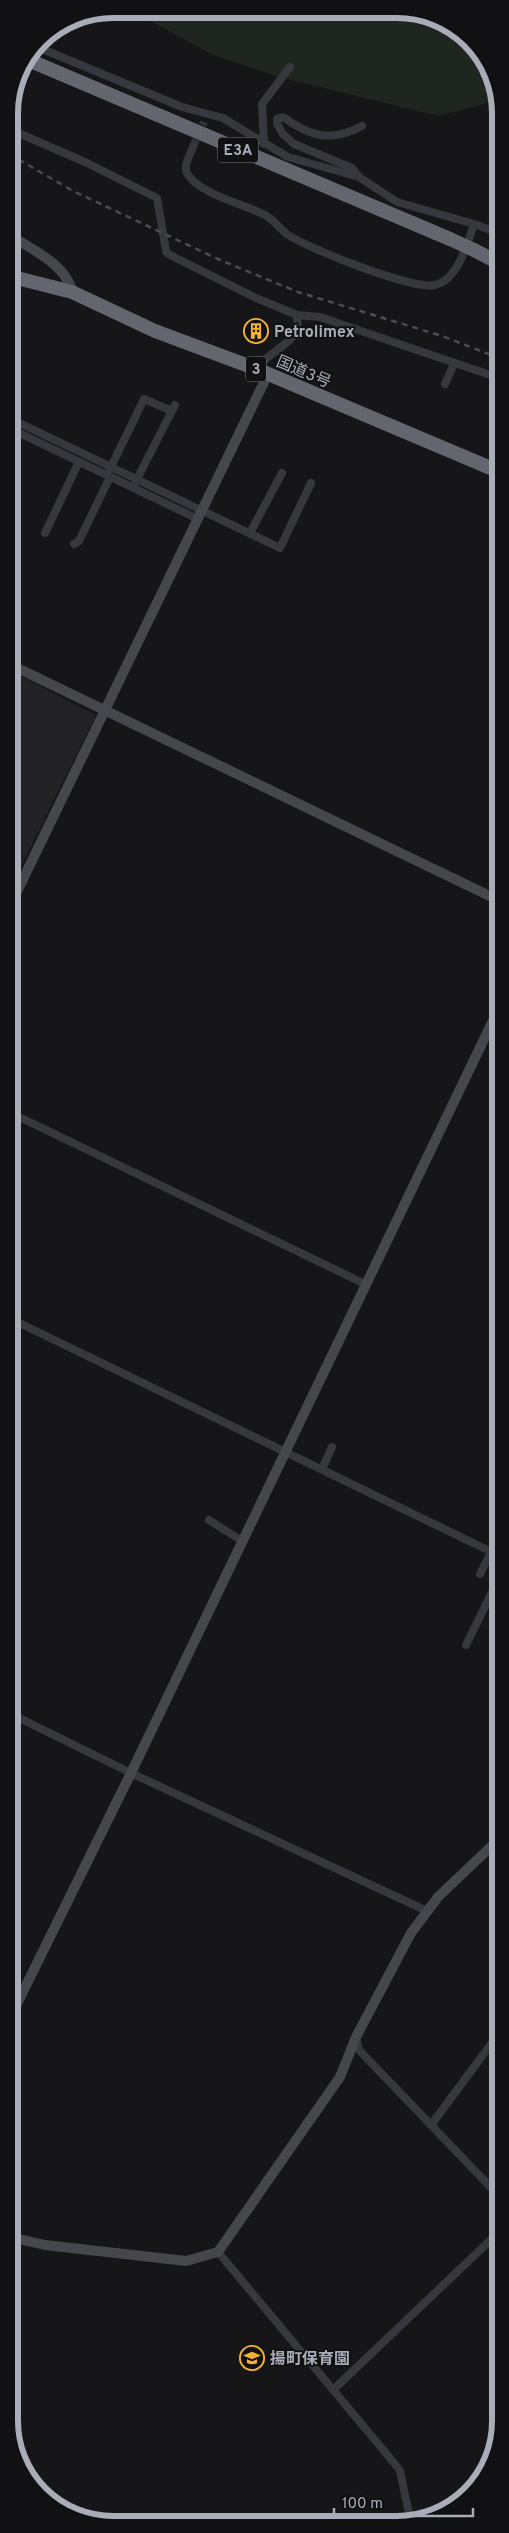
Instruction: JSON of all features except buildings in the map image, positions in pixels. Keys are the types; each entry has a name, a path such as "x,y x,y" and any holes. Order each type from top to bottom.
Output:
{"highway":[{"name":"E3A","path":"32,62 492,258"},
{"name":"国道3号","path":"18,278 72,292 155,331 254,368 492,469"}],"street":[{"path":"42,49 182,107 223,118 288,157 359,177 397,202 492,230"},
{"path":"264,144 262,104 290,67"},
{"path":"204,122 205,113"},
{"path":"359,177 352,168 294,144 283,134 277,119 283,117 302,130 327,136 350,133 362,126"},
{"path":"18,133 85,162 157,198 168,254 256,298 297,315 320,317 492,376"},
{"path":"193,146 186,167 186,173 194,181 210,191 268,216 289,235 342,260 418,285 436,285 448,279 458,262 474,224"},
{"path":"18,241 42,256 66,277 72,292"},
{"path":"254,368 290,340 298,329 297,315"},
{"path":"445,384 454,364"},
{"path":"18,889 268,374"},
{"path":"74,544 79,541 111,467 144,399 174,408 133,488"},
{"path":"18,422 138,479 200,515"},
{"path":"18,432 133,488 250,533 280,548 311,483"},
{"path":"45,533 78,462"},
{"path":"250,533 282,473"},
{"path":"18,668 492,897"},
{"path":"18,2004 492,1023"},
{"path":"18,1116 365,1284"},
{"path":"18,1322 491,1552 480,1574"},
{"path":"322,1469 332,1447"},
{"path":"209,1520 242,1541"},
{"path":"466,1645 491,1594"},
{"path":"18,1717 131,1773 427,1911"},
{"path":"18,2239 45,2245 186,2261 218,2252 340,2077 356,2037 411,1933 438,1897 491,1846"},
{"path":"356,2037 359,2050 491,2188"},
{"path":"431,2124 491,2044"},
{"path":"333,2390 491,2239"},
{"path":"218,2252 400,2471 411,2514"}],"shaded area":[{"path":"145,18 415,19 439,27 464,45 479,65 491,102 438,116 279,77 213,55"},
{"path":"18,675 96,715 18,873"}],"tunnel":[{"path":"193,147 204,122"}],"railway":[{"path":"18,159 73,191 220,260 298,292 442,336 492,355"}],"place":[{"name":"Petrolimex","path":"256,331"},
{"name":"揚町保育園","path":"252,2358"}]}
